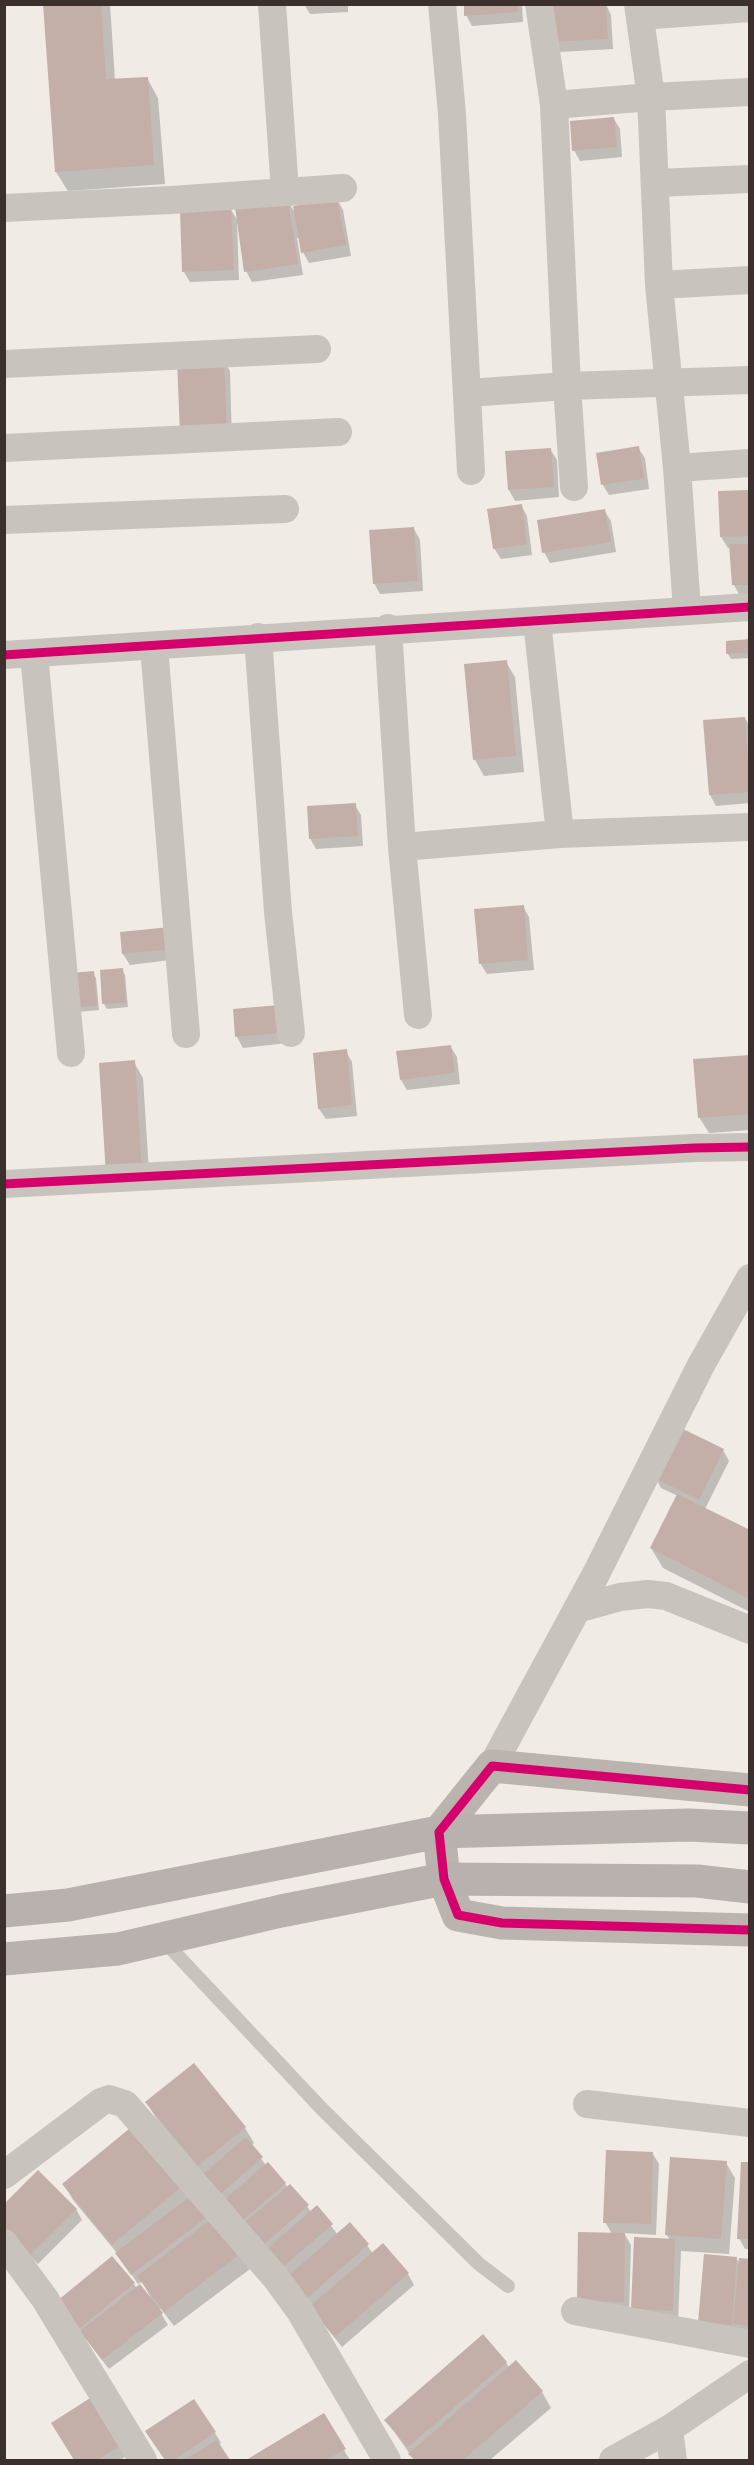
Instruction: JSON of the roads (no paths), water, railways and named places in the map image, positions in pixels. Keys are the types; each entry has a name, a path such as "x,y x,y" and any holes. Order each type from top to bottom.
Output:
{"main road":[{"path":"4,1911 68,1905 439,1833 689,1825 750,1828"},
{"path":"4,1959 118,1949 281,1911 444,1879 697,1881 750,1887"}],"street":[{"path":"272,4 285,191"},
{"path":"442,4 452,114 471,471"},
{"path":"539,4 554,105 574,486"},
{"path":"687,610 677,468 659,285 651,97 639,10 750,8"},
{"path":"554,105 750,92"},
{"path":"656,183 750,179"},
{"path":"4,208 343,188"},
{"path":"659,285 750,280"},
{"path":"4,364 317,349"},
{"path":"468,393 567,386 750,380"},
{"path":"4,448 339,432"},
{"path":"677,468 750,463"},
{"path":"4,520 285,509"},
{"path":"4,655 154,647 388,628 750,607"},
{"path":"537,621 560,834"},
{"path":"388,628 402,847 418,1015"},
{"path":"258,637 278,912 291,1034"},
{"path":"154,647 186,1034"},
{"path":"34,654 71,1053"},
{"path":"402,847 560,834 750,826"},
{"path":"4,1184 750,1147"},
{"path":"748,1286 701,1365 577,1609 492,1766 439,1833 444,1879 458,1915 491,1921 750,1930"},
{"path":"577,1609 620,1597 648,1594 666,1596 750,1630"},
{"path":"492,1766 750,1790"},
{"path":"4,2175 101,2102 109,2099 125,2104 276,2278 300,2311 387,2460"},
{"path":"587,2104 750,2123"},
{"path":"4,2243 45,2299 144,2460"},
{"path":"575,2311 750,2344"},
{"path":"613,2460 669,2429 750,2374"},
{"path":"669,2429 673,2460"}],"lane":[{"path":"163,1939 321,2108 479,2264 508,2286"}]}
